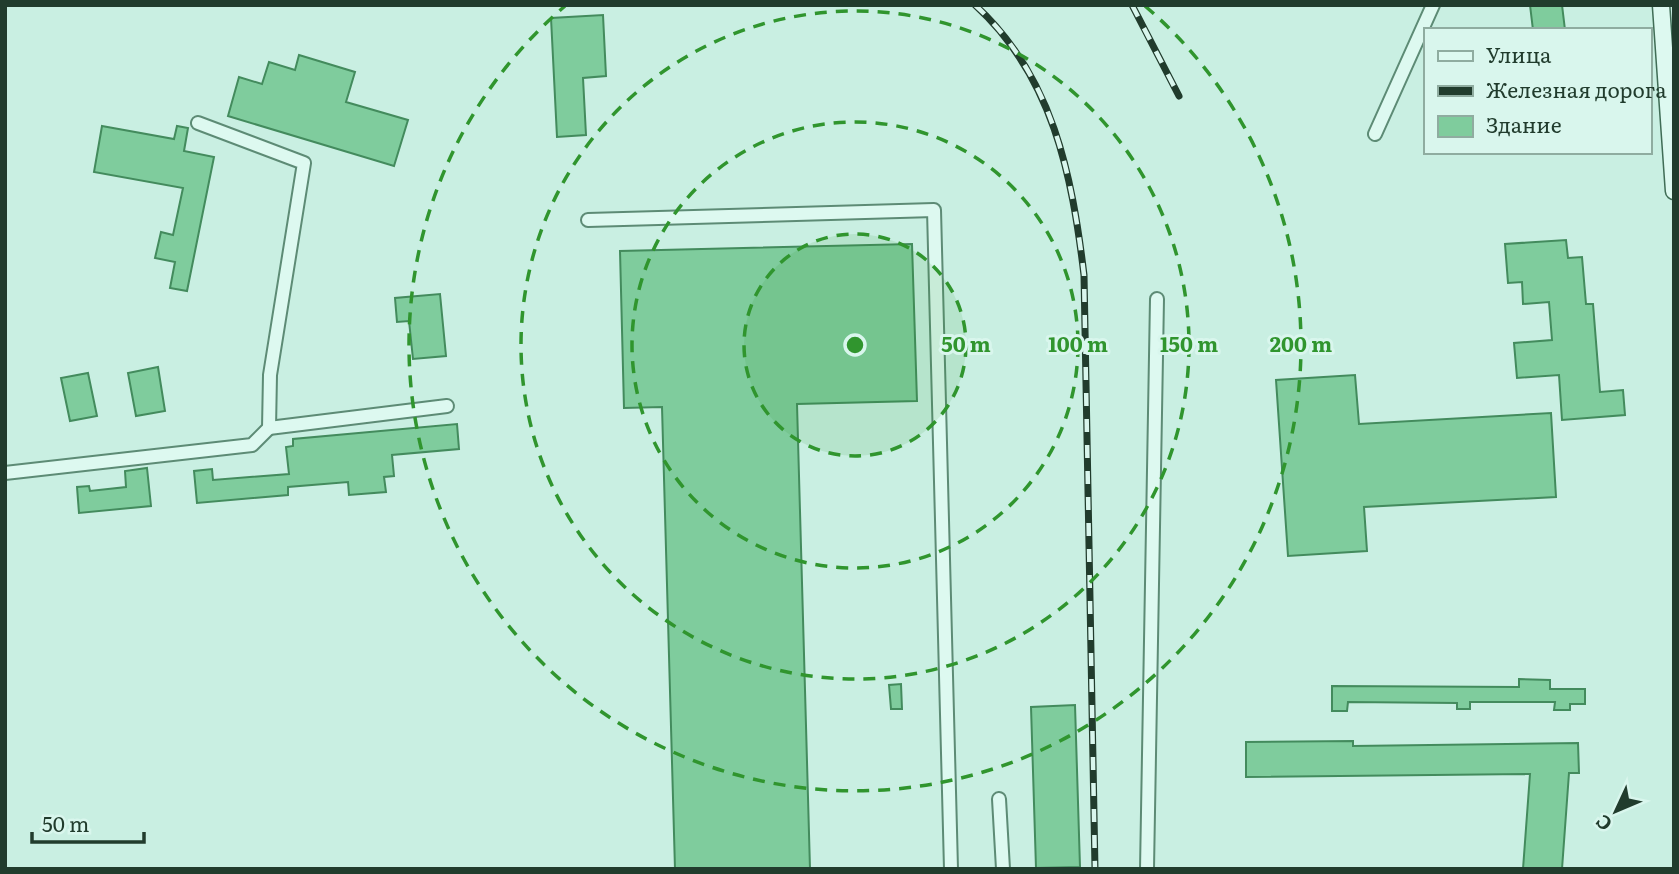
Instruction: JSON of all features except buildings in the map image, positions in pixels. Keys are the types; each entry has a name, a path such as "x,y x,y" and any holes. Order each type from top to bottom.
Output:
{"street":[{"path":"1375,134 1433,5"},
{"path":"1661,5 1674,191"},
{"path":"198,123 304,163 270,375 269,428"},
{"path":"588,219 934,211 951,869"},
{"path":"1147,869 1157,299"},
{"path":"5,472 252,445 269,428 447,406"},
{"path":"999,800 1003,869"}],"railway":[{"path":"975,5 1002,33 1041,95 1065,164 1079,238 1084,275 1095,869"},
{"path":"1132,5 1179,96"}]}
